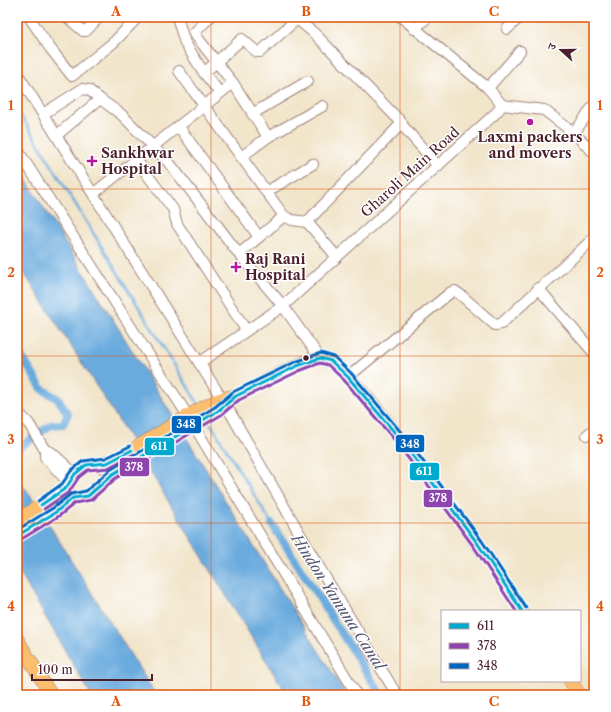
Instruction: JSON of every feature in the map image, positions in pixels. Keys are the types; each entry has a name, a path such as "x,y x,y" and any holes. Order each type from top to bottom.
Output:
{"main road":[{"path":"71,486 79,499 88,496 134,455 192,420 236,396 297,366 320,358 331,361 348,377 401,440 478,544 521,610"},
{"path":"17,536 56,512 71,486 86,465 98,464 134,455"},
{"path":"98,464 105,470 104,482"},
{"path":"17,520 71,486"},
{"path":"17,639 51,695"},
{"path":"17,655 41,695"},
{"path":"571,682 580,695"}],"street":[{"path":"29,17 50,48 82,89"},
{"path":"67,17 83,31 86,31 99,17"},
{"path":"72,76 114,42 138,17"},
{"path":"177,17 185,43 204,73 220,93"},
{"path":"210,17 195,34 233,83 268,137"},
{"path":"401,17 488,88 502,105 544,110 574,133 594,153"},
{"path":"414,28 428,17"},
{"path":"507,29 520,17"},
{"path":"204,73 242,39 258,53 298,18 401,122 438,166"},
{"path":"488,88 520,51"},
{"path":"179,71 284,216 292,220 307,222 337,257"},
{"path":"17,73 199,363 220,405 397,695"},
{"path":"252,114 308,81"},
{"path":"93,194 155,147 233,83"},
{"path":"43,114 82,89 89,90 122,116 155,147 171,165 239,254 283,306 320,358"},
{"path":"57,135 100,99"},
{"name":"Gharoli Main Road","path":"199,363 283,306 497,112 502,105"},
{"path":"574,133 594,105"},
{"path":"241,157 268,137 323,106"},
{"path":"307,222 402,125"},
{"path":"179,127 259,237"},
{"path":"17,149 192,420 357,695"},
{"path":"137,161 173,209 177,224 246,330"},
{"path":"266,192 313,164"},
{"path":"239,254 284,216"},
{"path":"348,377 452,292 455,291 462,296 493,324 499,325 594,238"},
{"path":"538,288 594,353"},
{"path":"17,411 29,424 38,441 46,450 45,457 71,486"}],"water":[{"path":"17,165 346,695 287,695 126,432 17,262"},
{"path":"17,479 29,493 156,695 91,695 17,568"}],"waterway":[{"path":"17,109 199,405"},
{"path":"17,349 42,389 58,399 68,414 63,424 51,425 20,447"},
{"path":"209,421 272,524"},
{"name":"Hindon Yamuna Canal","path":"272,524 381,695"}],"transit line":[{"name":"348","path":"17,530 53,508 71,494 86,491 110,470 215,407 233,392 295,362 321,353 334,357 351,373 405,437 482,541 526,608"},
{"name":"611","path":"17,536 56,512 73,498 88,496 113,474 218,411 236,396 297,366 320,358 331,361 348,377 401,440 478,544 521,610"},
{"name":"378","path":"20,540 59,516 75,503 91,500 116,478 221,415 239,400 299,371 320,363 328,365 344,380 397,443 474,547 515,610"},
{"name":"348","path":"38,501 62,484 71,471 83,461 106,458 130,446"},
{"name":"611","path":"41,505 66,488 75,474 86,465 107,463 132,450"},
{"name":"378","path":"44,509 69,492 79,477 88,470 108,468 134,454"}],"place":[{"name":"Laxmi packers and movers","path":"530,122"},
{"name":"Sankhwar Hospital","path":"92,161"},
{"name":"Raj Rani Hospital","path":"236,267"}]}
